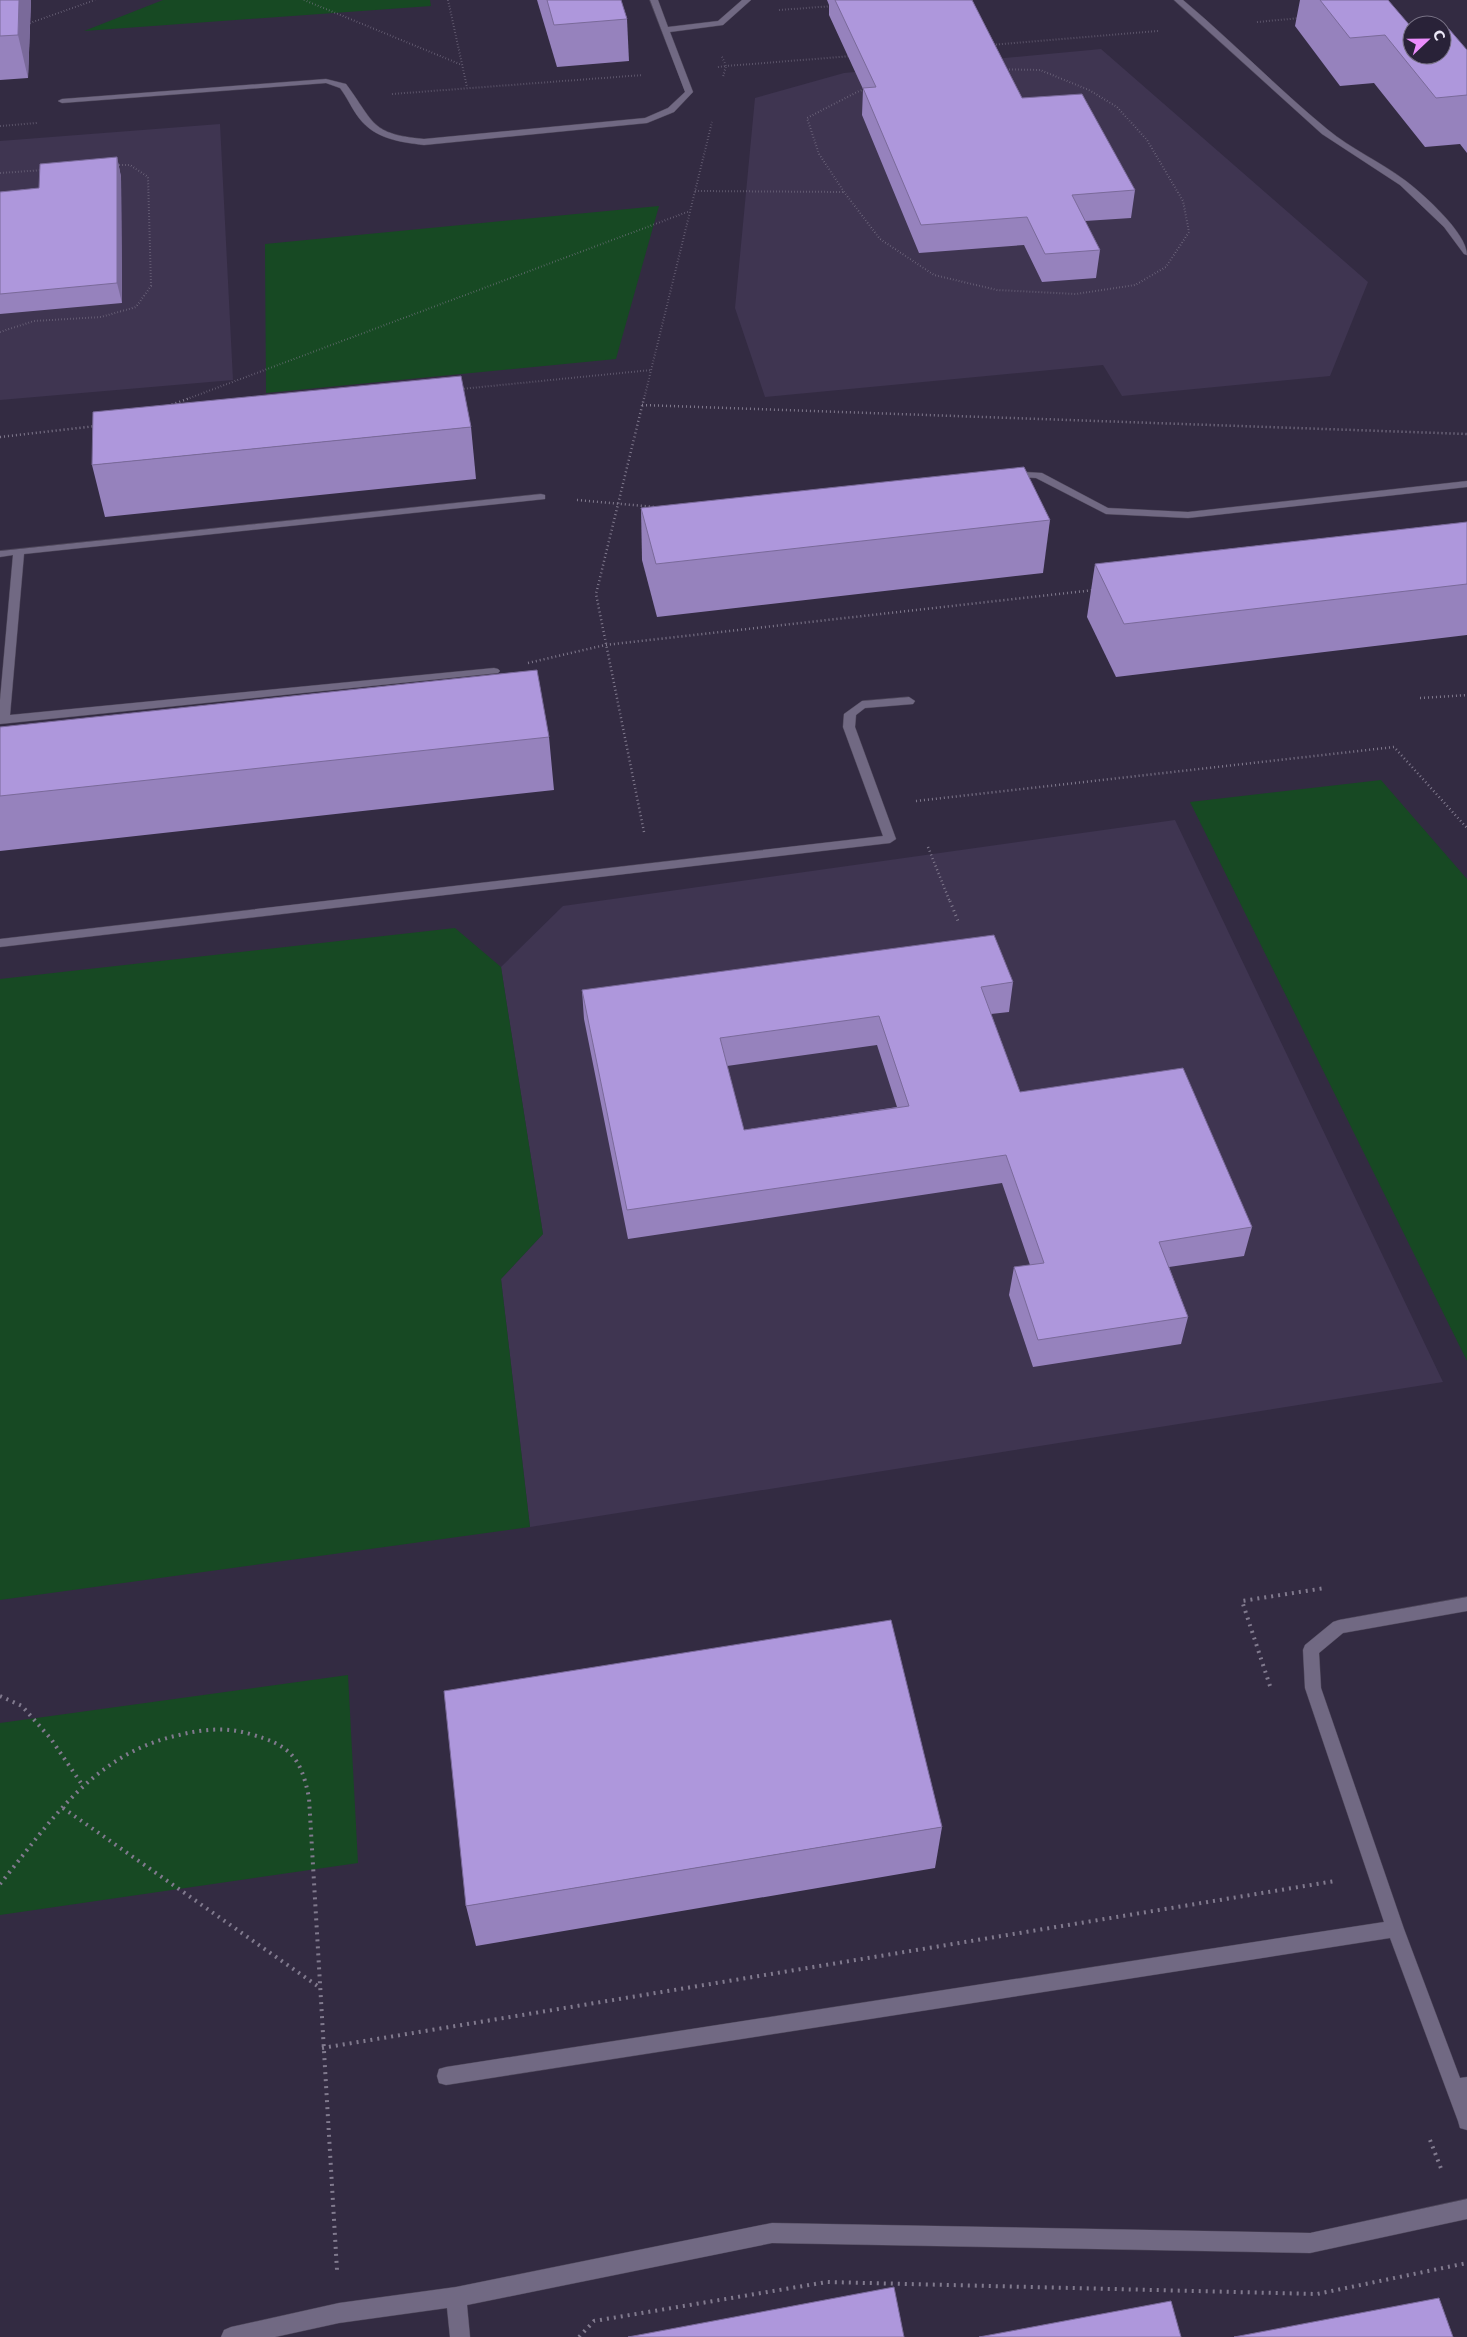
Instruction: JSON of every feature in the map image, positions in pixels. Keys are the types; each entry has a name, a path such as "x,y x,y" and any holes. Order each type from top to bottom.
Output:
{"lane":[{"path":"62,101 326,81 344,86 364,119 384,136 400,140 424,142 647,120 671,110 689,92 654,0"},
{"path":"665,30 720,23 747,0"},
{"path":"1178,0 1325,132 1402,183 1447,225 1467,252"},
{"path":"1000,474 1038,475 1106,511 1188,515 1467,484"},
{"path":"0,554 541,497"},
{"path":"19,551 2,720 494,670"},
{"path":"0,943 890,839 849,727 850,714 862,705 909,700"},
{"path":"1467,1604 1339,1627 1311,1650 1313,1688 1395,1929 1461,2087 1467,2121"},
{"path":"446,2076 1395,1929"},
{"path":"231,2337 339,2314 456,2297 772,2233 1310,2243 1467,2209"},
{"path":"456,2297 460,2337"}],"path":[{"path":"26,25 95,0"},
{"path":"304,0 462,65"},
{"path":"448,0 467,87"},
{"path":"730,14 839,6"},
{"path":"983,45 1302,18"},
{"path":"710,24 726,66 721,86"},
{"path":"726,66 854,56"},
{"path":"988,69 1040,70 1089,90 1117,107 1147,140 1183,201 1189,232 1166,267 1135,285 1076,294 997,290 934,275 880,239 844,192 819,154 807,118 859,91 912,77 988,69"},
{"path":"644,832 596,594 714,114"},
{"path":"0,332 34,321 102,317 136,307 151,286 148,177 130,165 111,165"},
{"path":"0,173 52,169"},
{"path":"695,191 844,192"},
{"path":"167,406 690,211"},
{"path":"454,390 651,370"},
{"path":"642,405 1467,434"},
{"path":"0,437 102,426"},
{"path":"541,497 662,508"},
{"path":"494,670 605,645 1100,589"},
{"path":"1420,698 1467,695"},
{"path":"916,810 913,801 1394,747 1467,828"},
{"path":"927,842 958,921"},
{"path":"0,1696 22,1706 51,1739 83,1786"},
{"path":"0,1884 83,1786 120,1757 160,1740 193,1732 225,1730 253,1733 279,1744 293,1755 304,1772 309,1798 322,2048 339,2314"},
{"path":"63,1808 319,1987"},
{"path":"322,2048 1334,1881"},
{"path":"579,2337 594,2321 827,2282 1317,2294 1467,2263"}],"shaded area":[{"path":"1101,49 1368,282 1330,376 1122,396 1103,365 765,397 735,308 755,98 844,73"},
{"path":"220,124 233,380 0,400 0,141"},
{"path":"1175,820 1443,1382 530,1527 501,1279 543,1234 501,967 563,906"}],"green space":[{"path":"163,0 430,0 431,6 84,31"},
{"path":"659,206 616,359 266,393 265,244"},
{"path":"1381,780 1467,879 1467,1361 1190,802"},
{"path":"455,928 501,967 543,1234 501,1279 530,1527 0,1600 0,979"},
{"path":"348,1675 358,1863 0,1915 0,1723"}],"building":[{"path":"0,0 19,0 18,35 0,36"},
{"path":"547,0 621,0 627,19 554,25"},
{"path":"835,0 972,0 1022,98 1082,94 1135,190 1072,195 1100,250 1045,254 1027,217 921,225 863,88 876,87"},
{"path":"1320,0 1388,0 1402,16 1402,56 1385,35 1350,38"},
{"path":"1452,32 1467,50 1467,95 1436,98 1409,65 1452,65"},
{"path":"117,157 117,283 0,294 0,192 39,188 40,164"},
{"path":"461,376 471,427 92,465 93,412"},
{"path":"1024,467 1050,520 656,564 641,508"},
{"path":"1467,522 1467,584 1124,624 1095,564"},
{"path":"537,670 549,737 0,796 0,727"},
{"path":"994,935 1013,982 981,987 1020,1092 1183,1068 1252,1227 1159,1242 1188,1317 1038,1340 1014,1267 1044,1263 1006,1155 627,1210 582,990","holes":["879,1016 909,1106 744,1130 720,1038"]},
{"path":"891,1620 942,1827 466,1906 444,1691"},
{"path":"894,2287 904,2337 628,2337"},
{"path":"1439,2298 1453,2337 1234,2337"},
{"path":"1171,2301 1181,2337 979,2337"}]}
